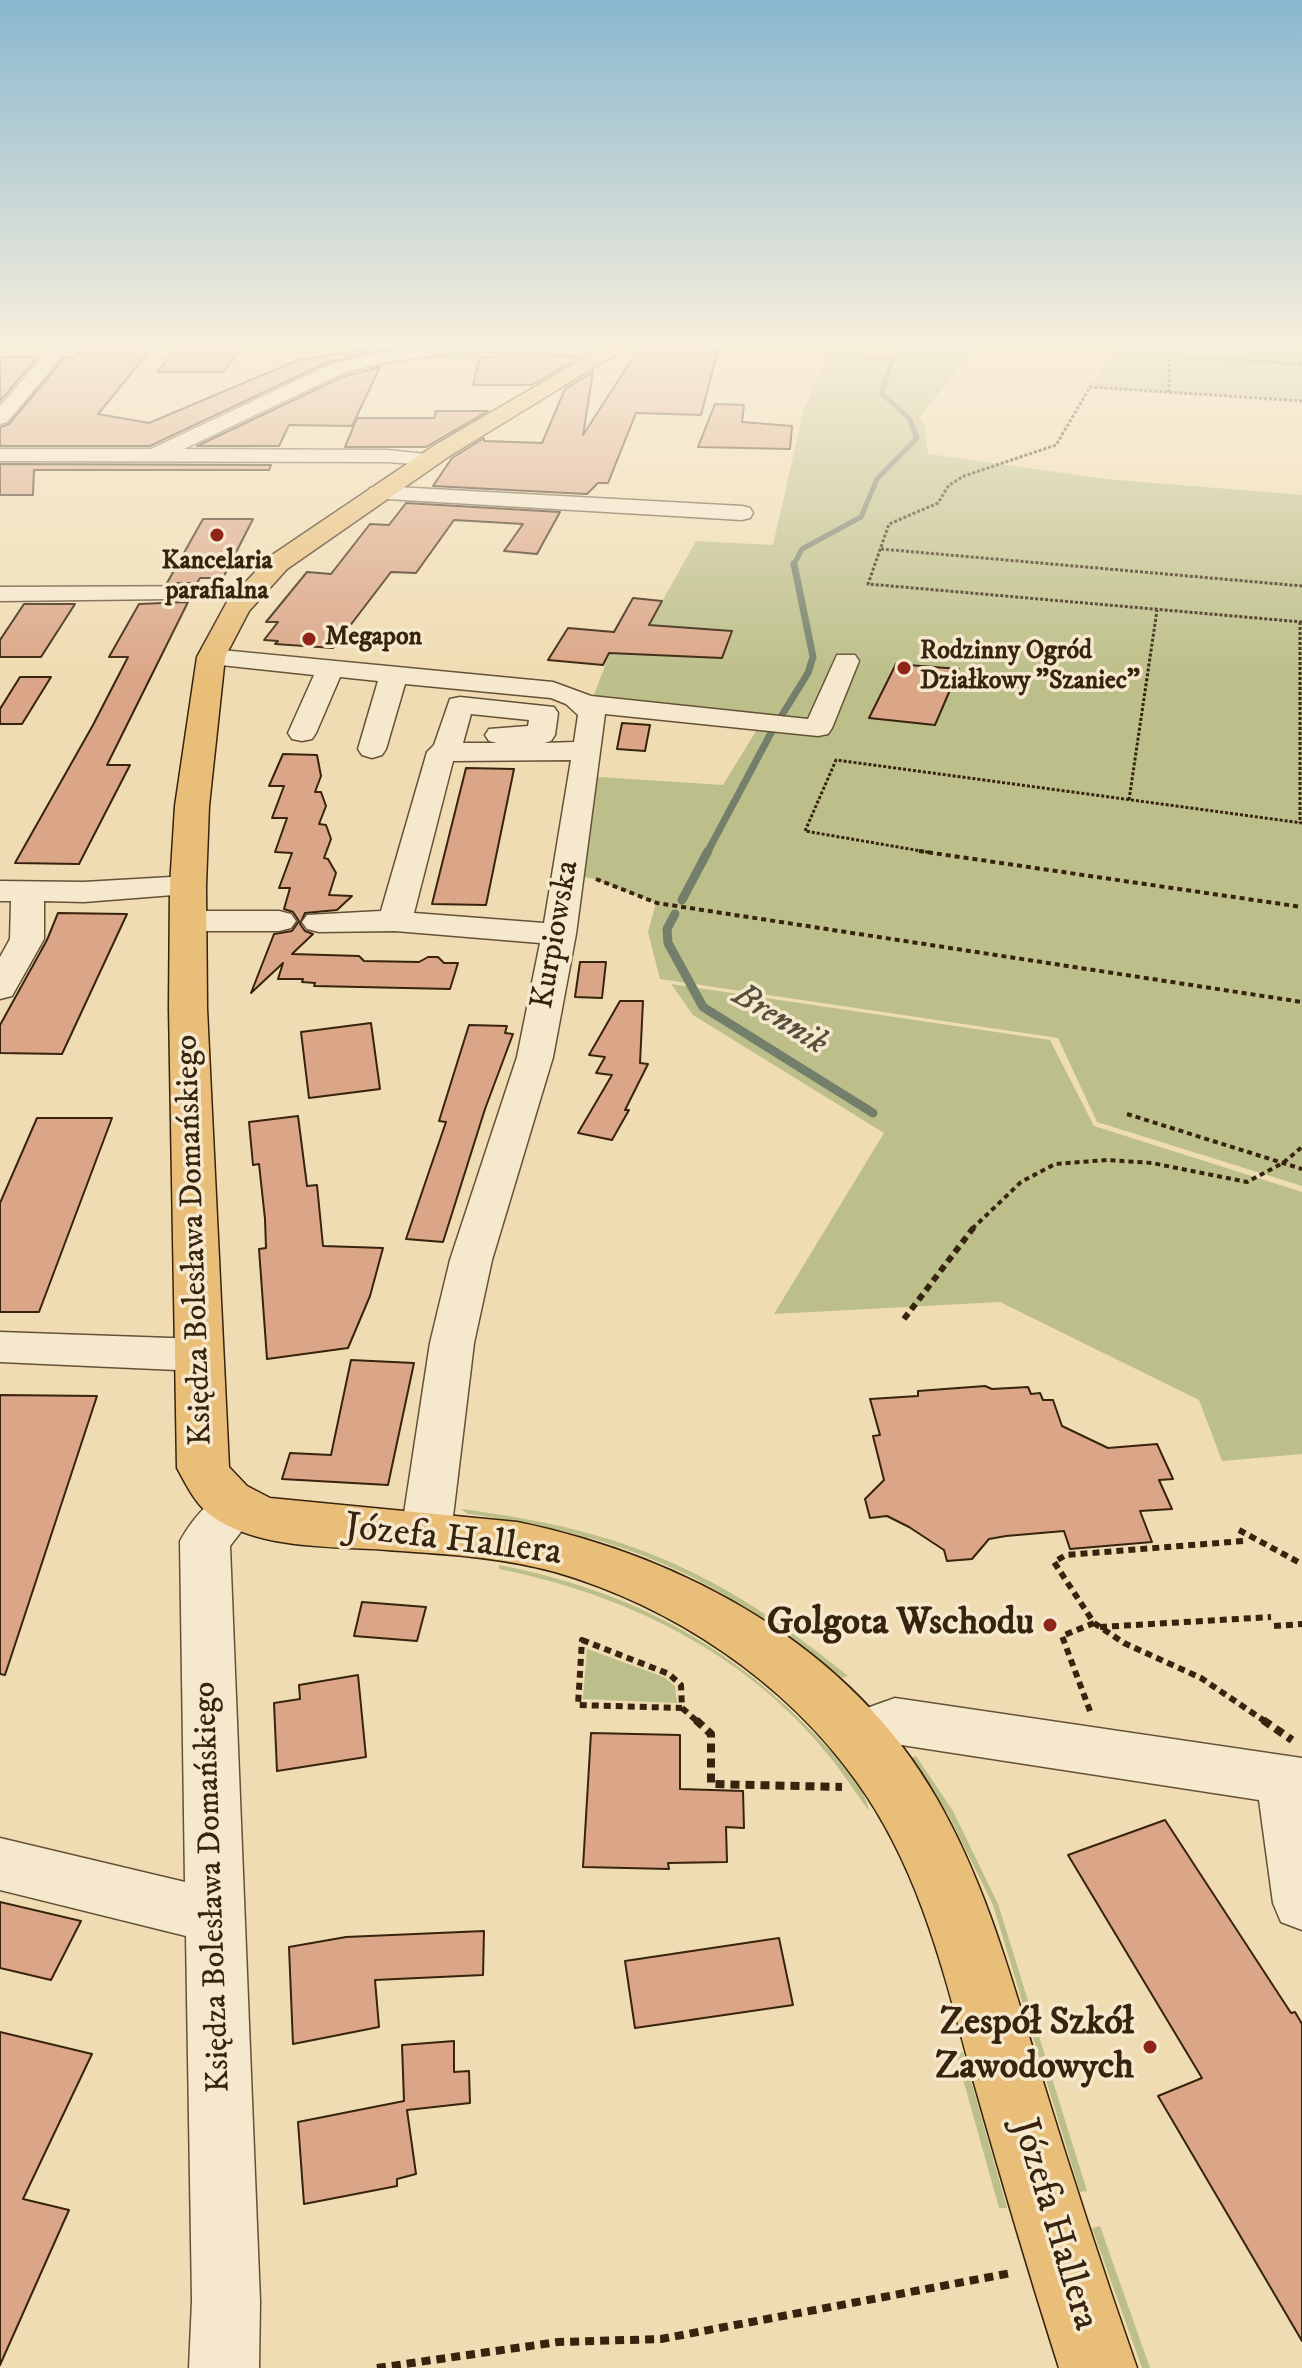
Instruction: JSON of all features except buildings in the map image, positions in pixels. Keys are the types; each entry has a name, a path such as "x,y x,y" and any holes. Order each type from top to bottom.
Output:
{"main road":[{"name":"Księdza Bolesława Domańskiego","path":"236,1507 215,1490 203,1468 199,1355 188,903 192,806 211,657 228,623 249,593 278,563 433,457"},
{"name":"Józefa Hallera","path":"236,1507 266,1518 300,1523 426,1533 550,1550 640,1578 728,1625 773,1656 819,1696 851,1761 890,1780 918,1823 944,1876 963,1928 1033,2166 1098,2368"}],"street":[{"path":"200,457 429,459"},
{"path":"0,475 296,476"},
{"path":"378,493 742,513"},
{"path":"0,594 249,593"},
{"path":"211,657 553,690 574,696 586,704 818,728 846,661"},
{"path":"302,733 331,668"},
{"path":"372,749 394,674"},
{"name":"Kurpiowska","path":"426,1533 448,1374 471,1260 535,1057 559,934 592,715 586,704"},
{"path":"395,921 441,752 449,743 587,751"},
{"path":"0,989 27,939 14,891 84,892 188,903 279,921"},
{"path":"319,922 395,921 559,934"},
{"path":"0,1347 199,1355"},
{"name":"Księdza Bolesława Domańskiego","path":"224,2368 226,2301 205,1541 236,1507"},
{"path":"851,1761 895,1721 1107,1753 1295,1769 1302,1903"},
{"path":"0,1864 214,1916"}],"path":[{"path":"1023,457 954,481 938,503 889,524 868,584 1301,622 1301,823 836,760 805,831 834,838 1302,907"},
{"path":"881,549 1302,586"},
{"path":"1129,800 1157,610"},
{"path":"568,874 594,878 657,903 1302,1002"},
{"path":"1127,1114 1302,1169"},
{"path":"904,1319 969,1232 1021,1182 1055,1164 1107,1160 1152,1163 1247,1182 1283,1163 1302,1147"},
{"path":"1239,1530 1302,1564"},
{"path":"1243,1541 1066,1555 1054,1562 1097,1625 1124,1643 1201,1678 1295,1769"},
{"path":"1107,1753 1062,1636 1097,1625 1271,1617"},
{"path":"1274,1626 1302,1624"},
{"path":"682,1708 681,1685 669,1674 582,1640 578,1705 682,1708 711,1734 711,1784 851,1761"},
{"path":"377,2368 558,2342 661,2339 1011,2273"}],"green space":[{"path":"793,457 946,457 1106,479 1302,495 1302,1186 1097,1122 1058,1038 660,979 648,932 656,903 594,879 568,874 584,776 723,785 761,723 586,704 594,695 616,637 650,623 696,541 773,545"},
{"path":"671,984 1050,1040 1094,1126 1302,1192 1302,1454 1222,1461 1199,1400 1000,1302 774,1314 884,1133 693,1015"},
{"path":"461,1509 573,1529 668,1561 756,1609 848,1676 843,1678 755,1613 669,1566 577,1534 468,1514"},
{"path":"499,1565 592,1589 675,1626 714,1649 751,1676 821,1741 857,1783 869,1811 834,1763 796,1719 761,1687 722,1658 637,1612 592,1594 499,1569"},
{"path":"587,1649 664,1677 675,1686 677,1703 583,1699"},
{"path":"916,1756 953,1811 998,1904 1087,2191 1080,2192 993,1905 948,1814 910,1758"},
{"path":"963,2052 1007,2208 999,2208 956,2054"},
{"path":"1100,2226 1150,2368 1142,2368 1092,2228"}],"waterway":[{"name":"Brennik","path":"794,564 802,549 861,517 877,479 899,457"},
{"name":"Brennik","path":"782,715 808,673 813,657 794,564"},
{"name":"Brennik","path":"707,853 772,731"},
{"name":"Brennik","path":"682,900 708,851"},
{"name":"Brennik","path":"675,914 667,929 668,943 703,1007 873,1113"}],"place":[{"name":"Kancelaria parafialna","path":"217,535"},
{"name":"Megapon","path":"309,639"},
{"name":"Rodzinny Ogród Działkowy \"Szaniec\"","path":"904,668"},
{"name":"Golgota Wschodu","path":"1050,1625"},
{"name":"Zespół Szkół Zawodowych","path":"1150,2047"}]}
